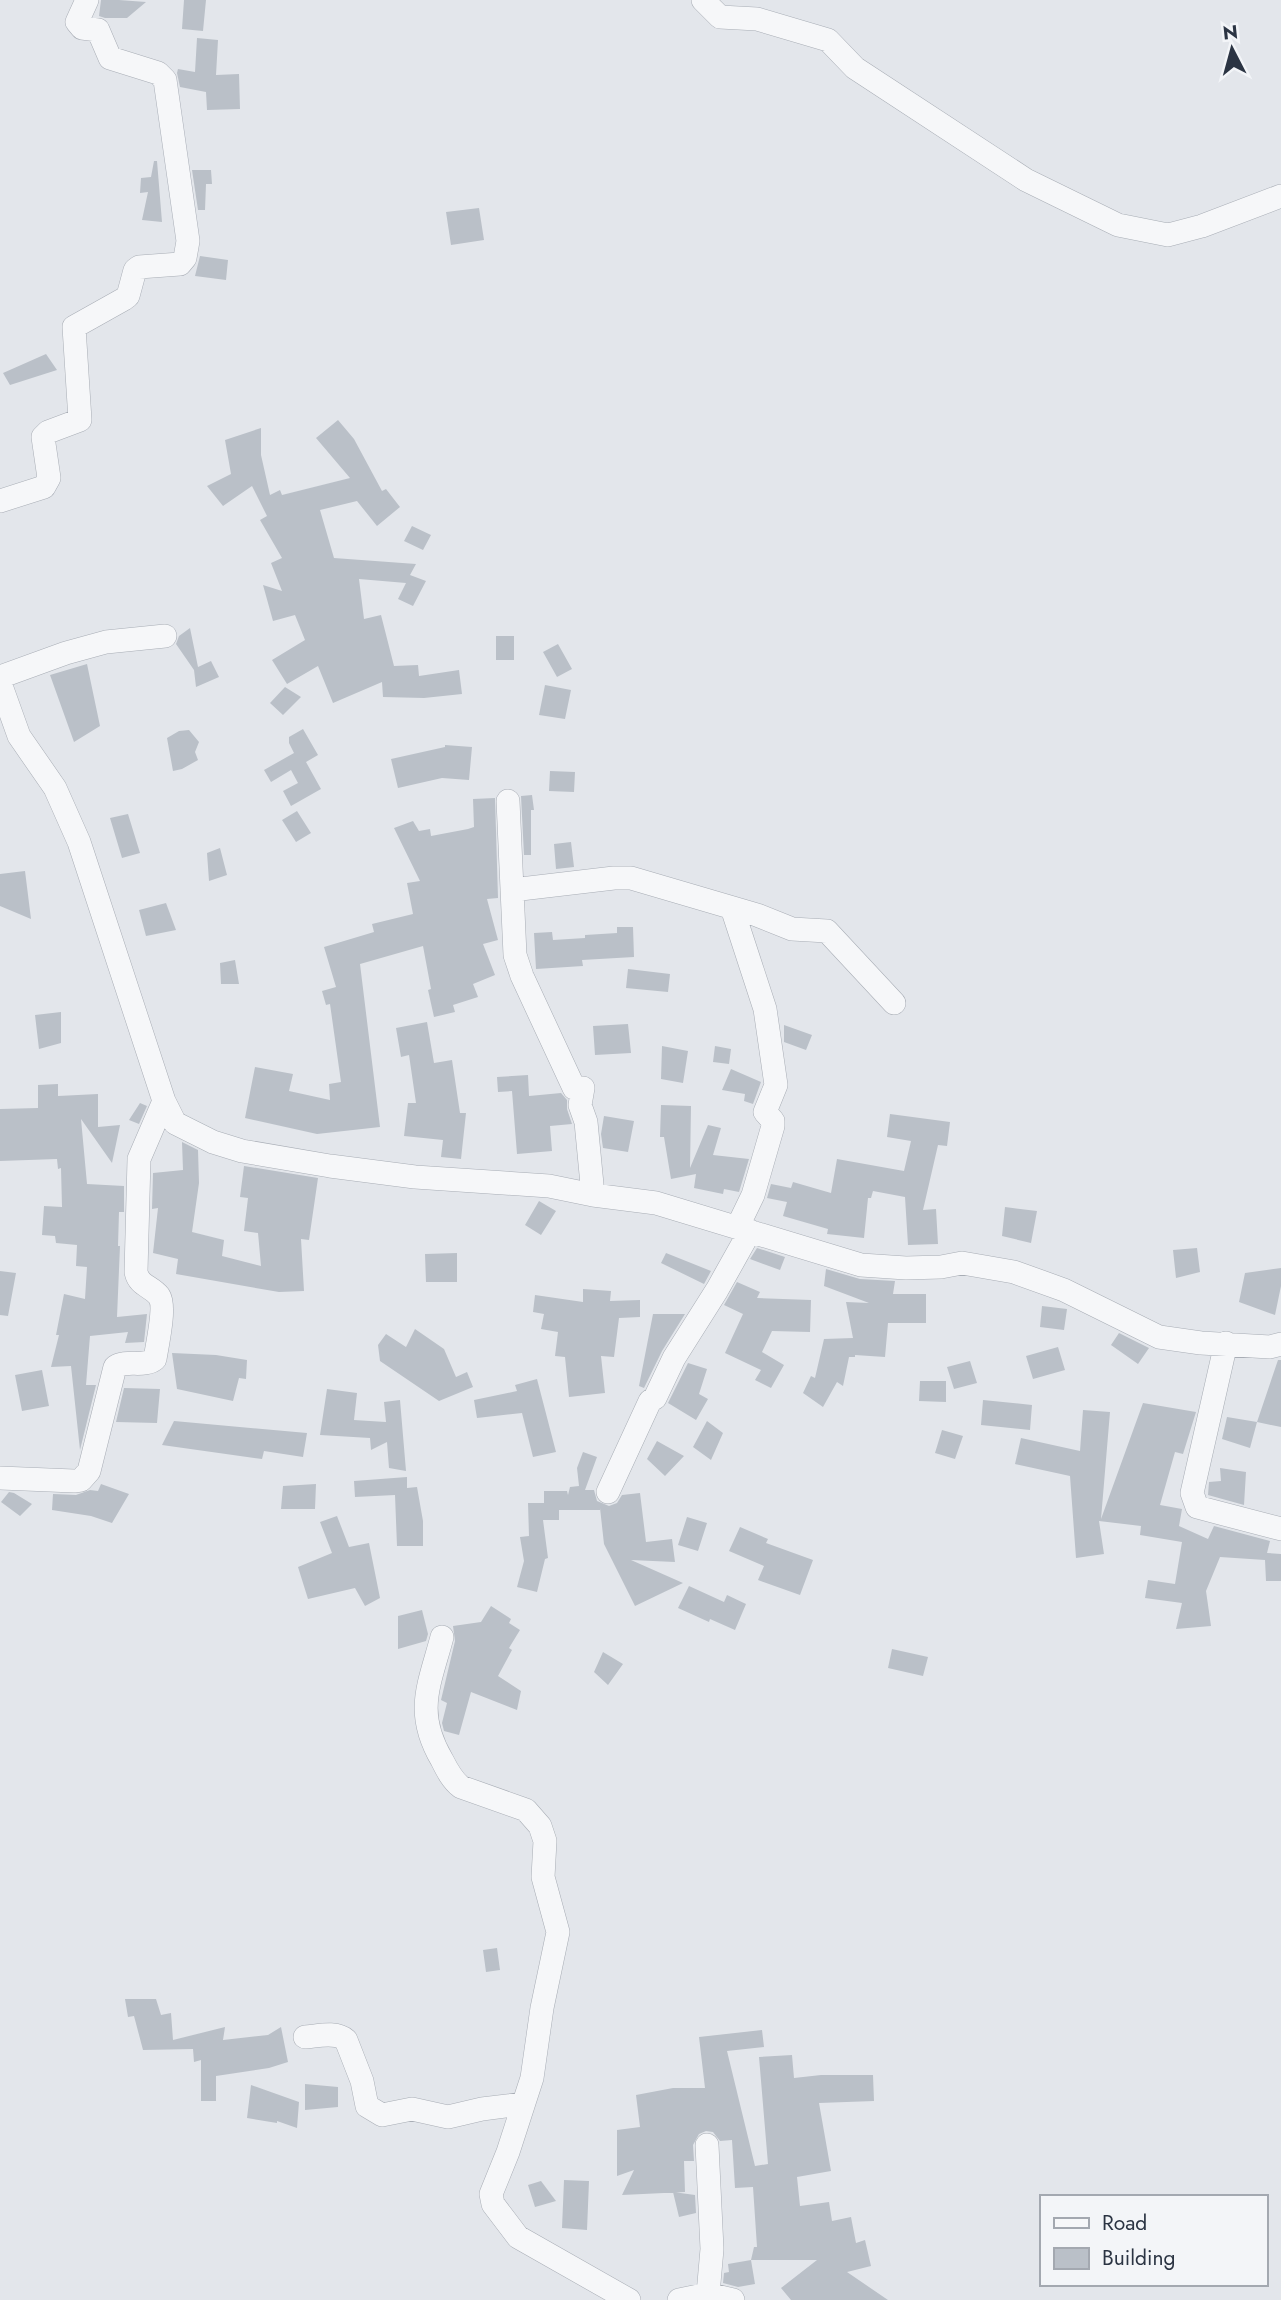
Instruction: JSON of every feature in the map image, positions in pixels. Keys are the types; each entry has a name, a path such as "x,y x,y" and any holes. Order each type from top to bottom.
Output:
{"street":[{"path":"0,501 44,487 49,478 43,437 48,432 80,420 74,327 128,296 135,270 139,267 180,264 187,249 165,80 158,73 110,58 98,30 82,27 77,23 87,0"},
{"path":"704,0 720,18 757,19 828,40 855,68 1026,180 1118,225 1168,235 1202,226 1281,196"},
{"path":"0,677 106,642 164,636"},
{"path":"0,683 19,736 55,788 79,842 164,1101 175,1123 213,1142 242,1151 330,1166 403,1175 549,1186 656,1203 861,1265 906,1269 962,1263 1014,1272 1064,1290 1159,1337 1202,1343 1270,1347 1281,1344"},
{"path":"508,801 514,943 518,965 574,1088 583,1088 580,1105 586,1122 593,1195"},
{"path":"512,890 622,877 757,915 793,929 822,930 831,933 894,1003"},
{"path":"608,1492 650,1401 655,1398 674,1358 717,1290 744,1229 773,1126 765,1112 776,1085 765,1009 732,908"},
{"path":"0,1478 81,1480 89,1471 115,1367 122,1363 149,1363 155,1359 162,1303 157,1294 140,1282 136,1272 138,1165 164,1101"},
{"path":"1226,1343 1192,1493 1193,1499 1197,1507 1281,1528"},
{"path":"442,1637 425,1708 427,1728 433,1746 454,1781 461,1787 526,1810 544,1833 543,1877 558,1939 542,2008 532,2077 508,2151 492,2188 493,2204 518,2237 628,2300"},
{"path":"305,2037 333,2035 346,2039 362,2081 365,2103 369,2109 382,2115 412,2109 455,2117 482,2109 522,2104"},
{"path":"707,2145 712,2249 708,2294"},
{"path":"679,2300 708,2294 733,2300"}],"building":[{"path":"101,0 146,2 127,18 105,18 99,16"},
{"path":"184,0 206,0 203,31 182,29"},
{"path":"197,38 218,40 216,75 239,74 240,109 207,110 206,92 180,87 178,69 195,72"},
{"path":"154,161 157,161 162,222 142,220 148,192 140,193 141,178 151,177"},
{"path":"192,170 211,170 212,184 206,184 205,210 198,210"},
{"path":"479,208 484,240 451,245 446,212"},
{"path":"200,256 228,260 226,280 195,276"},
{"path":"46,354 57,370 10,385 3,373"},
{"path":"338,420 354,439 382,491 386,489 400,507 377,526 357,501 320,510 334,558 416,564 410,575 426,581 413,606 398,599 406,583 359,579 364,619 381,615 394,666 418,665 419,676 459,670 462,694 424,698 383,697 382,682 333,703 318,666 287,684 272,660 305,640 295,615 273,621 263,585 282,591 271,563 282,558 260,520 267,516 252,486 223,506 207,486 231,474 225,440 261,428 261,455 270,495 280,490 282,495 350,478 316,438"},
{"path":"412,526 431,535 423,550 404,541"},
{"path":"190,628 198,667 211,661 219,677 196,687 194,670 176,644 179,636"},
{"path":"496,636 514,636 514,660 496,660"},
{"path":"558,644 572,669 557,677 543,652"},
{"path":"87,664 100,726 74,742 50,675"},
{"path":"545,685 571,690 565,719 539,715"},
{"path":"285,687 301,697 283,715 270,703"},
{"path":"303,729 318,755 306,762 321,789 291,806 283,791 298,783 291,770 271,782 264,770 294,753 289,737"},
{"path":"189,730 199,742 195,752 198,760 173,771 167,738 179,731"},
{"path":"445,745 472,747 469,780 442,778 398,788 391,759"},
{"path":"550,771 575,772 574,792 549,791"},
{"path":"532,795 534,810 531,810 531,855 524,855 521,796"},
{"path":"495,798 498,898 487,899 498,940 483,944 495,975 473,984 478,997 453,1005 455,1012 434,1017 423,946 360,964 380,1127 317,1134 245,1118 255,1067 293,1074 289,1091 330,1100 329,1084 341,1082 330,1004 326,1005 322,991 336,987 324,947 374,932 372,924 413,914 407,883 420,881 394,828 413,821 419,831 430,829 431,836 468,829 474,827 473,799"},
{"path":"297,811 311,833 296,842 282,820"},
{"path":"128,814 140,853 122,858 110,818"},
{"path":"571,842 574,867 556,869 554,844"},
{"path":"220,848 227,875 209,881 207,853"},
{"path":"25,871 31,919 0,906 0,874"},
{"path":"166,903 176,930 146,936 139,910"},
{"path":"617,927 633,927 634,957 582,960 583,966 536,969 534,933 552,932 553,940 585,938 585,935 617,933"},
{"path":"235,960 239,984 221,984 220,963"},
{"path":"628,969 670,974 668,992 626,988"},
{"path":"61,1012 61,1043 39,1049 35,1015"},
{"path":"427,1022 434,1063 452,1060 460,1113 466,1113 461,1159 441,1157 443,1140 404,1136 408,1103 416,1103 409,1055 401,1057 396,1028"},
{"path":"628,1024 631,1053 595,1055 593,1026"},
{"path":"784,1025 812,1035 806,1050 784,1042"},
{"path":"662,1046 688,1051 683,1083 661,1079"},
{"path":"715,1046 731,1049 729,1064 713,1062"},
{"path":"731,1069 761,1082 753,1104 744,1101 745,1094 722,1090"},
{"path":"528,1075 529,1096 561,1093 567,1100 572,1124 550,1126 552,1151 517,1154 512,1091 498,1092 497,1077"},
{"path":"58,1084 58,1096 98,1094 98,1127 120,1125 112,1163 81,1119 87,1184 124,1186 124,1212 119,1212 117,1317 147,1314 144,1342 125,1343 128,1332 90,1336 86,1385 96,1385 80,1450 71,1366 51,1367 59,1335 56,1335 64,1294 85,1299 87,1267 76,1266 77,1245 56,1243 55,1236 42,1235 44,1206 62,1207 61,1168 58,1169 57,1159 0,1161 0,1109 38,1108 38,1085"},
{"path":"140,1103 147,1106 139,1124 129,1120"},
{"path":"661,1105 691,1106 690,1168 708,1125 721,1128 713,1155 749,1159 739,1192 724,1189 723,1194 694,1188 696,1174 671,1179 664,1137 660,1137"},
{"path":"890,1114 950,1122 947,1146 938,1145 923,1210 936,1209 938,1244 908,1245 905,1197 873,1191 871,1198 868,1198 864,1238 827,1234 828,1229 783,1216 787,1202 767,1198 771,1184 791,1188 793,1182 831,1193 837,1159 904,1171 911,1141 887,1137"},
{"path":"604,1116 634,1121 628,1152 603,1148 601,1134"},
{"path":"182,1142 198,1150 199,1183 192,1232 224,1240 222,1256 261,1266 258,1233 244,1231 248,1198 240,1197 244,1166 318,1178 309,1240 301,1239 304,1291 279,1292 176,1274 178,1259 153,1253 158,1208 152,1209 153,1173 183,1170"},
{"path":"539,1201 556,1211 541,1235 525,1225"},
{"path":"1005,1207 1037,1211 1031,1243 1002,1236"},
{"path":"757,1248 785,1257 780,1270 750,1259"},
{"path":"1197,1248 1200,1272 1176,1278 1173,1250"},
{"path":"457,1253 457,1282 426,1282 425,1254"},
{"path":"666,1253 711,1271 704,1284 661,1263"},
{"path":"1281,1268 1281,1286 1275,1315 1239,1302 1245,1273"},
{"path":"826,1269 860,1279 895,1281 893,1294 926,1294 926,1323 888,1323 885,1357 849,1357 843,1386 837,1382 823,1407 803,1393 811,1376 815,1378 824,1339 853,1338 846,1302 869,1303 824,1286"},
{"path":"0,1271 16,1273 8,1316 0,1315"},
{"path":"737,1282 760,1292 757,1298 811,1300 810,1332 772,1331 762,1352 784,1365 771,1388 755,1380 761,1370 725,1353 743,1314 724,1305"},
{"path":"583,1289 611,1291 610,1301 640,1300 640,1317 619,1318 614,1357 601,1356 605,1393 569,1397 565,1357 555,1356 558,1332 541,1329 544,1314 533,1312 535,1295 583,1302"},
{"path":"1042,1306 1067,1309 1064,1330 1040,1327"},
{"path":"653,1314 685,1314 662,1351 644,1388 639,1386"},
{"path":"415,1329 444,1349 456,1377 467,1372 473,1387 439,1401 380,1361 378,1345 386,1334 406,1347"},
{"path":"1119,1333 1149,1348 1138,1364 1111,1345"},
{"path":"1058,1347 1065,1370 1033,1379 1026,1356"},
{"path":"172,1353 247,1360 246,1379 239,1378 233,1401 177,1389"},
{"path":"1278,1360 1281,1360 1281,1427 1257,1422"},
{"path":"970,1361 977,1383 954,1389 947,1367"},
{"path":"688,1363 707,1369 699,1394 708,1399 696,1420 668,1403"},
{"path":"42,1370 49,1406 22,1411 15,1375"},
{"path":"537,1379 556,1452 533,1457 522,1413 477,1418 474,1400 517,1391 515,1385"},
{"path":"920,1381 946,1381 946,1402 919,1401"},
{"path":"124,1388 160,1389 157,1423 116,1422"},
{"path":"327,1389 357,1393 354,1420 386,1422 384,1402 400,1400 406,1471 389,1468 387,1442 371,1450 370,1438 320,1435"},
{"path":"983,1400 1032,1405 1030,1430 981,1425"},
{"path":"1143,1403 1196,1412 1183,1454 1175,1452 1160,1505 1182,1509 1179,1526 1208,1539 1214,1526 1270,1541 1267,1553 1281,1554 1281,1581 1266,1581 1265,1560 1220,1557 1206,1591 1211,1626 1176,1629 1182,1603 1145,1598 1148,1580 1175,1584 1182,1542 1140,1535 1141,1526 1099,1521 1104,1554 1076,1558 1070,1476 1015,1464 1021,1438 1080,1451 1083,1410 1110,1412 1101,1519"},
{"path":"1227,1417 1257,1422 1250,1448 1222,1439"},
{"path":"174,1421 307,1433 303,1457 264,1451 262,1459 162,1445"},
{"path":"707,1421 723,1433 711,1460 693,1447"},
{"path":"942,1430 963,1436 955,1459 935,1453"},
{"path":"657,1441 684,1456 665,1476 647,1459"},
{"path":"583,1452 597,1457 585,1490 594,1490 597,1501 609,1506 617,1503 622,1495 640,1493 646,1542 672,1539 675,1562 631,1560 683,1583 635,1606 604,1544 600,1508 559,1510 559,1520 543,1520 548,1558 545,1559 537,1592 517,1587 524,1561 520,1537 529,1536 528,1503 544,1503 544,1491 567,1491 568,1495 570,1487 579,1486 577,1468"},
{"path":"1220,1468 1246,1472 1244,1505 1208,1495 1209,1482 1221,1481"},
{"path":"407,1477 407,1488 417,1487 423,1521 423,1546 397,1546 395,1495 355,1497 354,1481"},
{"path":"101,1484 129,1494 112,1523 91,1516 52,1510 53,1494 76,1495 90,1490 98,1491"},
{"path":"316,1484 315,1509 281,1509 283,1486"},
{"path":"9,1492 32,1504 20,1516 1,1502"},
{"path":"337,1516 349,1547 369,1543 380,1598 365,1606 355,1588 308,1599 298,1567 332,1553 320,1522"},
{"path":"687,1517 707,1523 698,1551 678,1545"},
{"path":"740,1527 768,1539 766,1543 813,1560 800,1595 758,1580 764,1566 729,1551"},
{"path":"689,1586 724,1602 727,1595 746,1604 735,1630 678,1608"},
{"path":"491,1606 511,1619 509,1623 520,1630 509,1648 512,1650 498,1676 521,1691 517,1710 471,1692 459,1735 444,1731 442,1723 447,1703 441,1700 455,1641 453,1626 481,1622"},
{"path":"422,1610 428,1634 426,1641 398,1649 398,1616"},
{"path":"892,1649 928,1657 923,1676 888,1668"},
{"path":"603,1652 623,1664 608,1685 594,1672"},
{"path":"497,1948 500,1970 486,1972 483,1950"},
{"path":"125,1999 156,1999 161,2015 171,2013 173,2040 225,2027 223,2040 268,2035 281,2027 288,2062 269,2068 216,2076 216,2101 201,2101 201,2060 194,2062 193,2049 143,2050 134,2016 128,2017"},
{"path":"762,2030 764,2047 727,2051 755,2166 768,2164 759,2057 792,2055 794,2078 873,2075 874,2101 819,2103 831,2171 797,2177 800,2206 829,2202 832,2221 851,2217 856,2243 865,2240 871,2266 847,2272 888,2300 791,2300 781,2288 817,2260 751,2260 754,2247 757,2247 753,2187 735,2188 732,2140 720,2141 713,2132 699,2134 693,2145 694,2161 684,2161 685,2192 622,2195 634,2170 617,2176 617,2130 640,2127 636,2095 673,2088 705,2088 699,2037"},
{"path":"305,2084 338,2087 338,2107 305,2110"},
{"path":"251,2085 299,2102 297,2128 277,2121 247,2118"},
{"path":"564,2180 589,2181 587,2230 562,2228"},
{"path":"541,2181 556,2201 535,2207 528,2185"},
{"path":"673,2192 695,2195 696,2213 679,2217"},
{"path":"751,2260 755,2284 738,2287 723,2283 724,2273 729,2272 728,2264"}]}
